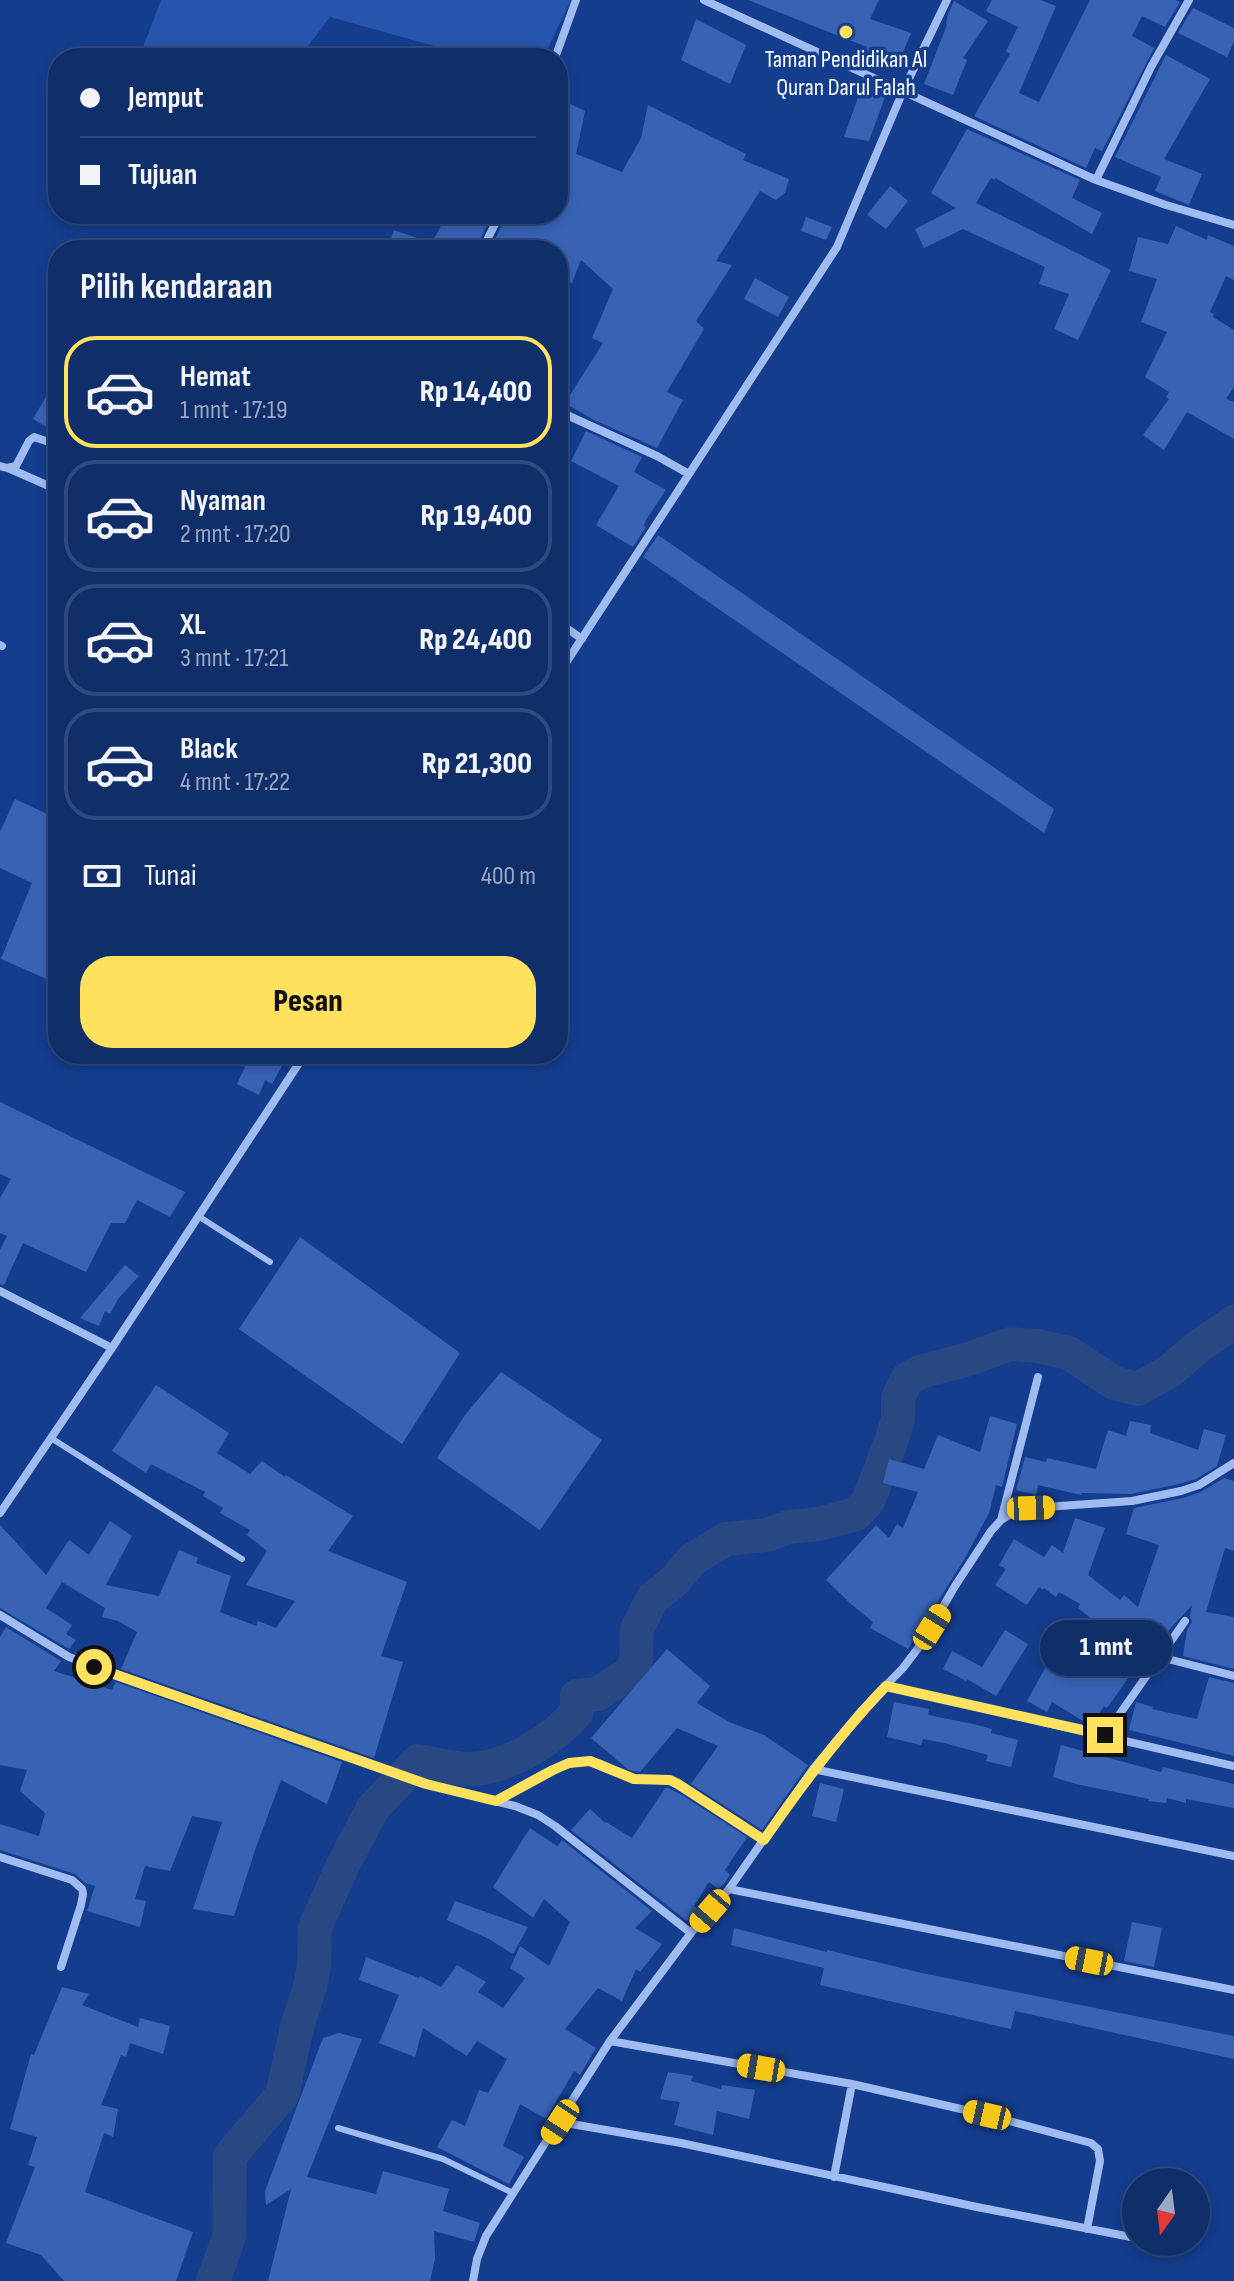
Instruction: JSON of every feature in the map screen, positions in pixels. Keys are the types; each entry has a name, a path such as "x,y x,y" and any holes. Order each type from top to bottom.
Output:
{"street":[{"path":"559,48 576,0"},
{"path":"704,0 1096,180 1234,225"},
{"path":"568,660 837,247 903,91 947,0"},
{"path":"1096,180 1151,67 1189,0"},
{"path":"568,416 689,474"},
{"path":"4,467 16,466 34,437 48,442"},
{"path":"4,467 48,486"},
{"path":"568,629 582,639"},
{"path":"0,1513 298,1064"},
{"path":"0,1291 112,1348"},
{"path":"1001,1520 1038,1377"},
{"path":"473,2281 486,2236 610,2041 691,1933 729,1889 813,1769 922,1643 955,1586 1001,1520 1014,1512 1031,1508 1132,1501 1181,1491 1199,1485 1234,1463"},
{"path":"0,1615 69,1657 145,1686 426,1784 526,1810 555,1826 691,1933"},
{"path":"1105,1735 1185,1621"},
{"path":"1160,1657 1234,1676"},
{"path":"886,1686 1234,1766"},
{"path":"496,1801 569,1763 590,1761 634,1779 670,1780 764,1840"},
{"path":"813,1769 1234,1856"},
{"path":"0,1857 72,1880 82,1889 81,1905 61,1967"},
{"path":"729,1889 1234,1990"},
{"path":"610,2041 852,2084 1091,2143 1098,2149 1100,2161 1087,2229"},
{"path":"834,2177 852,2084"},
{"path":"560,2122 681,2143 1122,2235"}],"lane":[{"path":"198,1216 270,1262"},
{"path":"51,1438 242,1559"},
{"path":"338,2128 443,2159 513,2193"}],"shaded area":[{"path":"161,0 571,0 548,48 442,48 330,17 307,48 143,48"}],"building":[{"name":"Taman Pendidikan Al Quran Darul Falah","path":"748,0 879,0 870,19 911,33 897,66 864,55 867,47"},
{"path":"992,0 1041,0 1056,6 1019,93 1039,102 1090,0 1180,2 1165,27 1142,16 1132,36 1154,48 1102,151 1095,148 1086,168 974,116 1010,54 1006,51 1018,27 986,11"},
{"path":"954,1 988,21 963,58 967,60 953,95 924,84"},
{"path":"1193,8 1234,28 1234,42 1227,57 1178,33"},
{"path":"696,19 746,45 730,84 681,60"},
{"path":"1166,55 1210,79 1164,159 1202,174 1189,205 1155,191 1161,177 1115,157"},
{"path":"863,83 886,94 869,141 844,137"},
{"path":"568,103 585,111 576,154 622,172 641,138 648,105 746,154 743,160 789,179 785,193 776,200 760,191 716,261 732,265 696,321 704,329 667,392 683,400 657,448 568,405 568,398 603,343 592,338 613,289 581,260 572,283 568,282 568,240 495,240 502,224 568,224"},
{"path":"967,129 1080,180 1072,198 1102,213 1092,234 995,178 991,178 976,203 1111,270 1078,340 1054,329 1069,294 1039,284 1045,267 963,229 924,248 915,229 956,208 931,193"},
{"path":"890,186 908,201 886,229 867,215"},
{"path":"806,217 832,227 826,240 801,231"},
{"path":"442,224 487,224 480,240 434,240"},
{"path":"1176,226 1207,240 1208,235 1234,246 1234,280 1226,276 1210,312 1234,330 1234,387 1226,399 1234,402 1234,439 1187,412 1164,450 1143,435 1169,399 1166,397 1169,392 1145,377 1167,332 1141,322 1157,279 1129,271 1138,237 1168,244"},
{"path":"394,230 423,240 390,240"},
{"path":"755,278 789,297 778,317 744,299"},
{"path":"48,393 48,428 33,419"},
{"path":"586,431 642,457 634,472 666,490 633,547 596,525 619,486 571,461"},
{"path":"658,535 1054,809 1044,833 643,557"},
{"path":"15,799 48,814 48,980 1,959 32,883 0,868 0,832"},
{"path":"238,1064 283,1064 272,1084 265,1080 259,1095 237,1084 245,1067"},
{"path":"0,1102 185,1192 170,1217 137,1200 125,1223 111,1223 86,1272 23,1243 4,1285 0,1284 0,1250 7,1236 0,1233 0,1198 11,1179 0,1174"},
{"path":"300,1237 460,1353 402,1444 239,1329"},
{"path":"125,1265 139,1276 118,1299 110,1314 105,1311 99,1326 80,1318"},
{"path":"501,1372 602,1440 540,1530 437,1458 465,1415"},
{"path":"156,1385 229,1433 217,1453 250,1474 262,1461 353,1516 328,1551 407,1582 381,1656 403,1662 374,1758 121,1669 137,1632 118,1621 102,1617 105,1608 62,1582 46,1608 72,1625 66,1634 76,1640 69,1649 0,1608 0,1525 46,1575 69,1540 89,1555 110,1521 132,1536 106,1585 159,1596 179,1550 198,1558 196,1563 231,1576 220,1612 256,1626 258,1621 276,1628 295,1601 246,1585 267,1551 247,1535 250,1530 220,1513 223,1508 203,1496 205,1492 151,1464 146,1473 112,1451"},
{"path":"990,1416 1017,1424 1002,1487 996,1485 989,1513 965,1558 908,1649 870,1628 873,1622 826,1580 876,1525 889,1538 897,1524 903,1528 918,1492 883,1483 889,1459 924,1469 938,1435 980,1452"},
{"path":"1130,1421 1151,1425 1150,1433 1198,1450 1204,1429 1226,1435 1217,1466 1196,1479 1131,1494 1081,1495 1038,1485 1036,1495 1016,1490 1025,1457 1046,1462 1047,1458 1096,1469 1108,1430 1126,1436"},
{"path":"1224,1478 1234,1481 1234,1551 1225,1548 1206,1612 1234,1617 1234,1669 1183,1656 1187,1630 1192,1622 1192,1605 1149,1652 1150,1647 1091,1726 1052,1702 1047,1712 1027,1701 1055,1650 1093,1671 1117,1639 1078,1608 1080,1604 1059,1592 1056,1597 1039,1587 1027,1605 995,1585 1006,1569 999,1565 1014,1539 1044,1557 1052,1545 1063,1553 1075,1518 1105,1528 1088,1575 1120,1600 1124,1595 1138,1607 1159,1545 1126,1534 1134,1508 1201,1492"},
{"path":"6,1627 61,1661 54,1671 112,1690 116,1682 342,1762 327,1804 281,1780 234,1916 193,1909 222,1822 192,1816 170,1871 145,1866 135,1899 146,1901 140,1927 87,1911 95,1886 85,1883 75,1874 0,1850 0,1824 39,1836 45,1813 20,1791 27,1770 0,1765 0,1637"},
{"path":"1005,1630 1028,1644 996,1696 943,1669 952,1651 982,1667"},
{"path":"667,1649 710,1686 697,1703 729,1722 764,1735 808,1765 762,1830 691,1784 718,1746 677,1728 640,1772 629,1770 591,1738"},
{"path":"1209,1677 1234,1683 1234,1756 1129,1730 1136,1702 1152,1709 1197,1719"},
{"path":"894,1702 929,1709 928,1715 992,1729 991,1733 1018,1740 1011,1767 986,1761 988,1755 944,1743 923,1739 921,1745 887,1737"},
{"path":"1061,1745 1161,1772 1163,1767 1234,1784 1234,1808 1186,1799 1186,1803 1167,1798 1166,1803 1148,1801 1053,1777"},
{"path":"820,1783 844,1789 836,1822 812,1816"},
{"path":"666,1787 747,1837 725,1870 730,1875 724,1884 718,1889 709,1882 687,1921 571,1830 590,1809 605,1823 632,1838"},
{"path":"530,1828 557,1846 562,1840 652,1911 635,1928 662,1944 640,1972 636,1969 622,2001 598,1988 565,2029 596,2048 580,2075 574,2071 546,2119 520,2104 503,2146 524,2157 509,2184 437,2147 452,2120 465,2126 479,2090 488,2093 507,2059 477,2041 467,2056 423,2028 415,2057 379,2043 399,1995 359,1980 366,1957 420,1976 441,1987 457,1965 486,1982 478,1992 503,2008 525,1978 510,1968 520,1946 549,1966 570,1922 544,1899 533,1918 493,1887"},
{"path":"455,1901 528,1927 513,1954 447,1920"},
{"path":"1132,1922 1162,1928 1154,1967 1124,1961"},
{"path":"734,1928 922,1973 1234,2036 1234,2059 1015,2011 1011,2029 820,1985 824,1968 731,1945"},
{"path":"62,1987 89,1994 82,2005 138,2027 140,2018 170,2026 163,2054 130,2043 126,2057 121,2055 101,2105 118,2109 113,2137 104,2133 85,2192 193,2232 176,2281 64,2281 41,2255 6,2243 35,2167 28,2165 37,2137 10,2129 31,2054 34,2055"},
{"path":"339,2033 362,2039 307,2177 376,2194 383,2171 449,2189 443,2211 480,2223 474,2242 434,2231 435,2259 430,2281 268,2281 291,2189 266,2205 265,2191 323,2038"},
{"path":"668,2072 693,2076 691,2081 721,2089 722,2085 755,2090 749,2119 717,2111 713,2135 674,2125 680,2102 660,2099"}],"waterway":[{"path":"213,2281 229,2237 230,2156 282,2095 297,2027 311,1983 315,1927 373,1808 418,1761 474,1769 502,1763 531,1750 577,1712 577,1696 598,1694 630,1673 636,1661 637,1629 652,1599 673,1582 693,1559 726,1539 767,1535 789,1527 819,1524 856,1514 868,1501 891,1442 898,1419 898,1398 907,1379 920,1372 1010,1344 1038,1346 1069,1353 1114,1383 1138,1389 1170,1371 1234,1322"}],"place":[{"name":"Taman Pendidikan Al Quran Darul Falah","path":"846,32"}],"route":[{"path":"94,1667 426,1784 496,1801 569,1763 590,1761 634,1779 670,1780 764,1840 813,1769 886,1686 1105,1735"}]}
